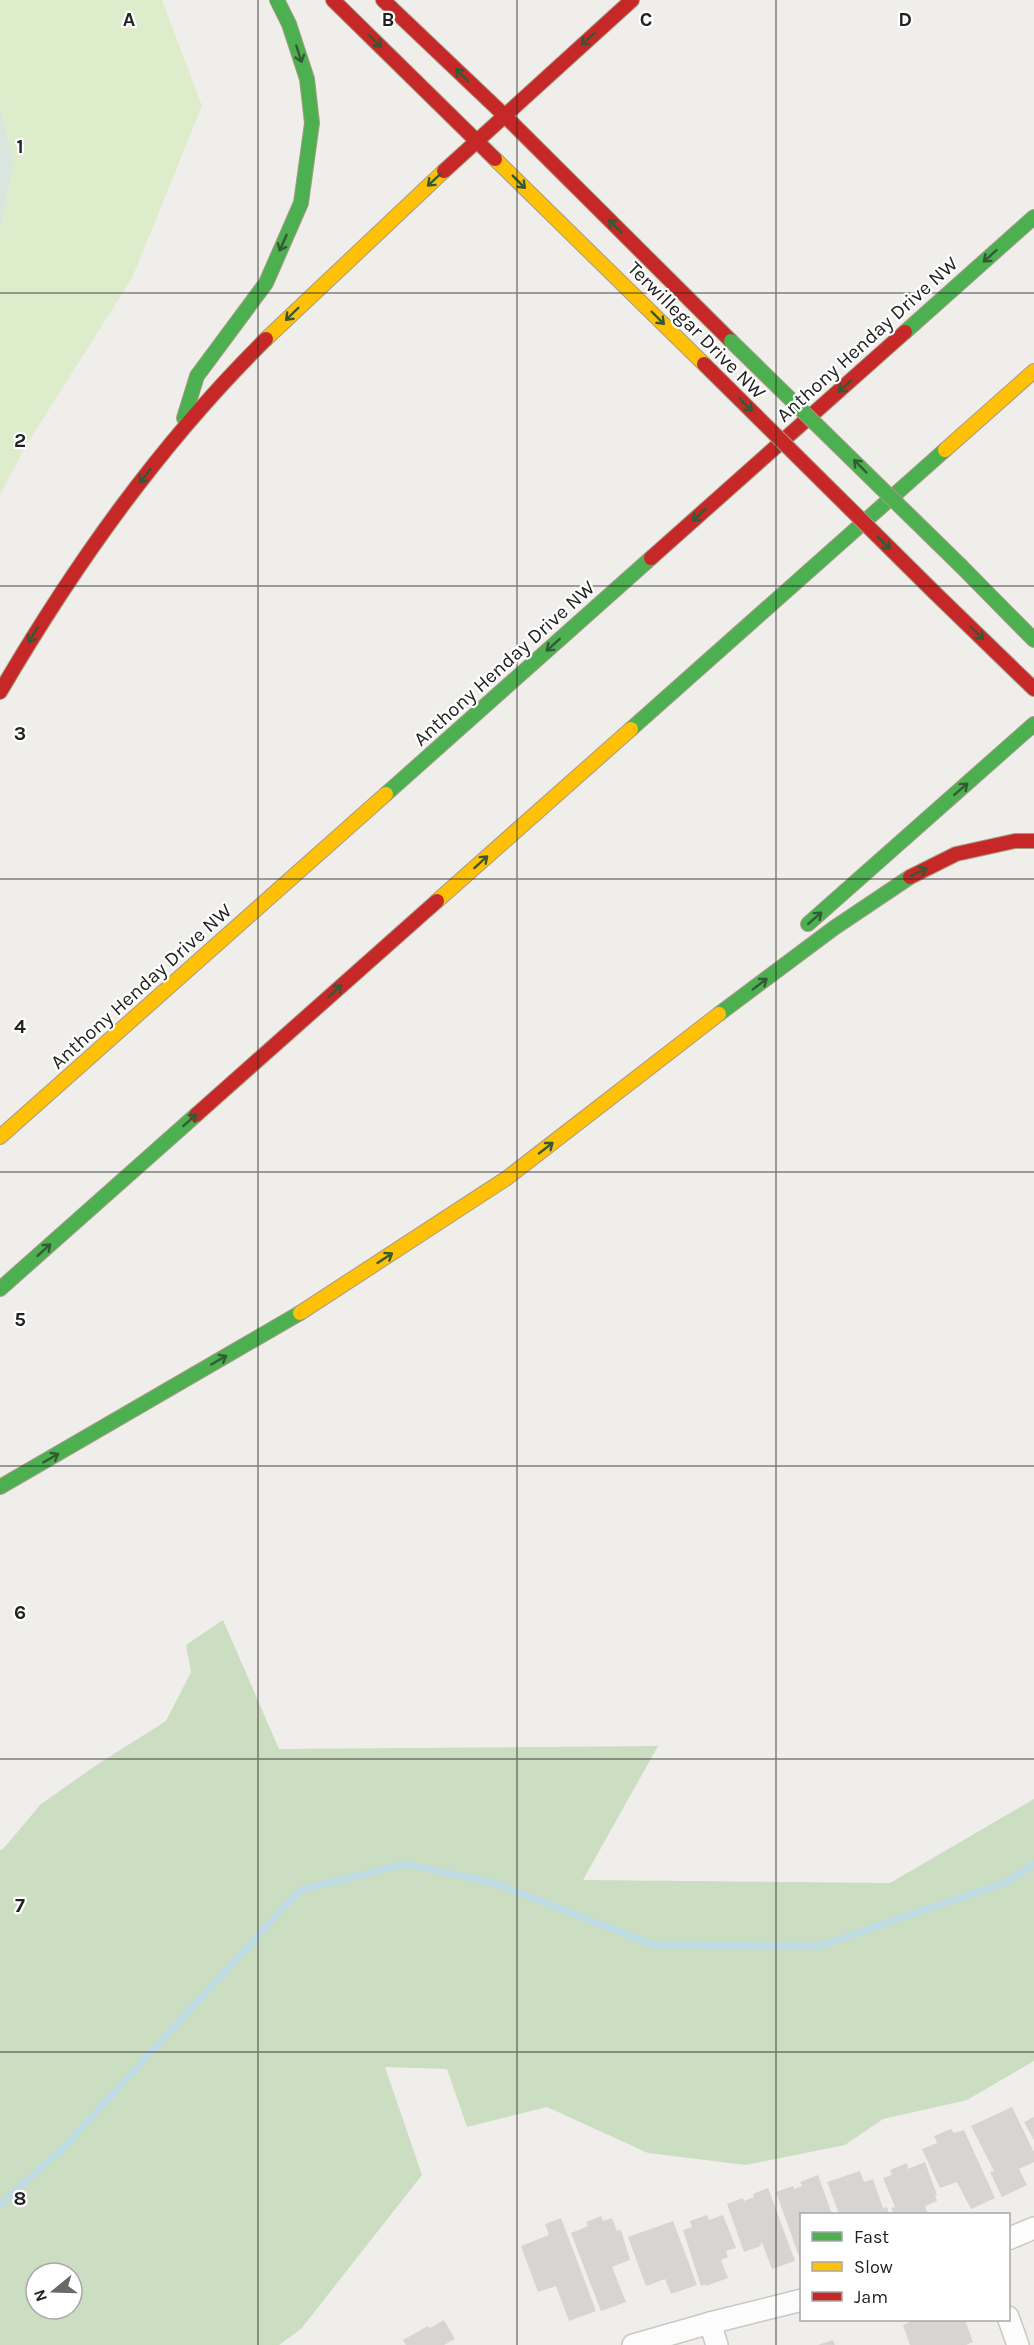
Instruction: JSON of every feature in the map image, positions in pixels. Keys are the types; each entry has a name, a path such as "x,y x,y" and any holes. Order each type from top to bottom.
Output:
{"main road":[{"path":"181,430 197,376 266,283 301,203 312,123 307,79 289,24 277,0"},
{"name":"Terwillegar Drive NW","path":"333,0 1034,689"},
{"name":"Terwillegar Drive NW","path":"383,0 504,115 1034,640"},
{"path":"0,693 37,627 121,507 181,430 237,367 504,115 632,0"},
{"name":"Anthony Henday Drive NW","path":"0,1137 1034,217"},
{"path":"0,1289 1034,371"},
{"path":"796,934 1034,724"},
{"path":"0,1487 311,1306 507,1179 629,1082 834,928 901,881 956,854 1016,841 1034,841"},
{"path":"629,1082 761,966"}],"street":[{"path":"1010,2238 1034,2228"},
{"path":"633,2345 800,2301"},
{"path":"1009,2321 1018,2345"},
{"path":"710,2323 717,2345"}],"green space":[{"path":"0,0 162,0 202,106 132,278 25,447 0,495 0,230 14,162 0,106"},
{"path":"223,1620 279,1749 658,1746 583,1880 890,1883 1034,1799 1034,2061 967,2100 883,2119 845,2145 746,2165 648,2153 547,2107 467,2127 447,2069 385,2067 422,2175 301,2329 279,2345 0,2345 0,1850 41,1804 166,1721 191,1672 186,1645"}],"shaded area":[{"path":"0,106 14,162 0,230"}],"building":[{"path":"1012,2107 1034,2152 1034,2162 1019,2169 1027,2185 1002,2197 990,2172 994,2171 971,2126"},
{"path":"1034,2117 1034,2140 1024,2122"},
{"path":"951,2129 954,2133 964,2130 995,2198 971,2209 957,2182 940,2188 922,2149 937,2143 934,2136"},
{"path":"925,2162 937,2195 935,2196 937,2201 925,2206 928,2213 894,2213 891,2208 895,2207 883,2178 892,2175 890,2170 907,2163 908,2169"},
{"path":"860,2171 864,2182 873,2179 883,2208 887,2207 889,2213 839,2213 827,2182"},
{"path":"818,2175 832,2213 800,2213 800,2259 776,2192 793,2186 794,2189 802,2186 800,2182"},
{"path":"768,2188 795,2261 772,2269 762,2243 761,2246 744,2252 727,2204 743,2198 744,2201 754,2197 753,2194"},
{"path":"707,2215 709,2220 723,2215 736,2248 726,2251 728,2257 721,2260 728,2278 701,2286 683,2230 692,2227 690,2221"},
{"path":"601,2216 603,2221 612,2218 617,2231 621,2230 630,2260 612,2267 626,2302 601,2311 571,2233 588,2226 586,2222"},
{"path":"561,2218 596,2311 569,2321 556,2286 538,2292 521,2246 549,2235 545,2224"},
{"path":"673,2221 697,2285 671,2294 665,2279 646,2286 628,2237"},
{"path":"444,2320 455,2339 444,2345 406,2345 403,2340 428,2326 430,2328"},
{"path":"965,2321 973,2342 966,2345 910,2345 903,2325 910,2322"},
{"path":"833,2340 835,2345 818,2345"}],"waterway":[{"path":"0,2205 64,2147 300,1890 405,1864 494,1883 654,1945 820,1946 1006,1882 1034,1864"}],"traffic: fast":[{"path":"184,418 197,376 266,283 301,203 312,123 307,79 289,24 277,0"},
{"path":"905,332 1034,217"},
{"path":"731,341 962,567"},
{"path":"631,729 945,450"},
{"path":"386,794 651,558"},
{"path":"962,567 1034,640"},
{"path":"808,924 1034,724"},
{"path":"719,1014 834,928 910,877"},
{"path":"0,1289 196,1115"},
{"path":"0,1487 300,1313"}],"traffic: slow":[{"path":"495,159 704,364"},
{"path":"266,339 444,171"},
{"path":"945,450 1034,371"},
{"path":"437,901 631,729"},
{"path":"0,1137 386,794"},
{"path":"300,1313 507,1178 719,1014"}],"traffic: jam":[{"path":"333,0 495,159"},
{"path":"383,0 504,115 731,341"},
{"path":"444,171 632,0"},
{"path":"651,558 905,332"},
{"path":"0,692 58,598 121,507 190,420 266,339"},
{"path":"704,364 935,593"},
{"path":"935,593 1034,689"},
{"path":"910,877 956,854 1015,841 1034,841"},
{"path":"196,1115 437,901"}]}
